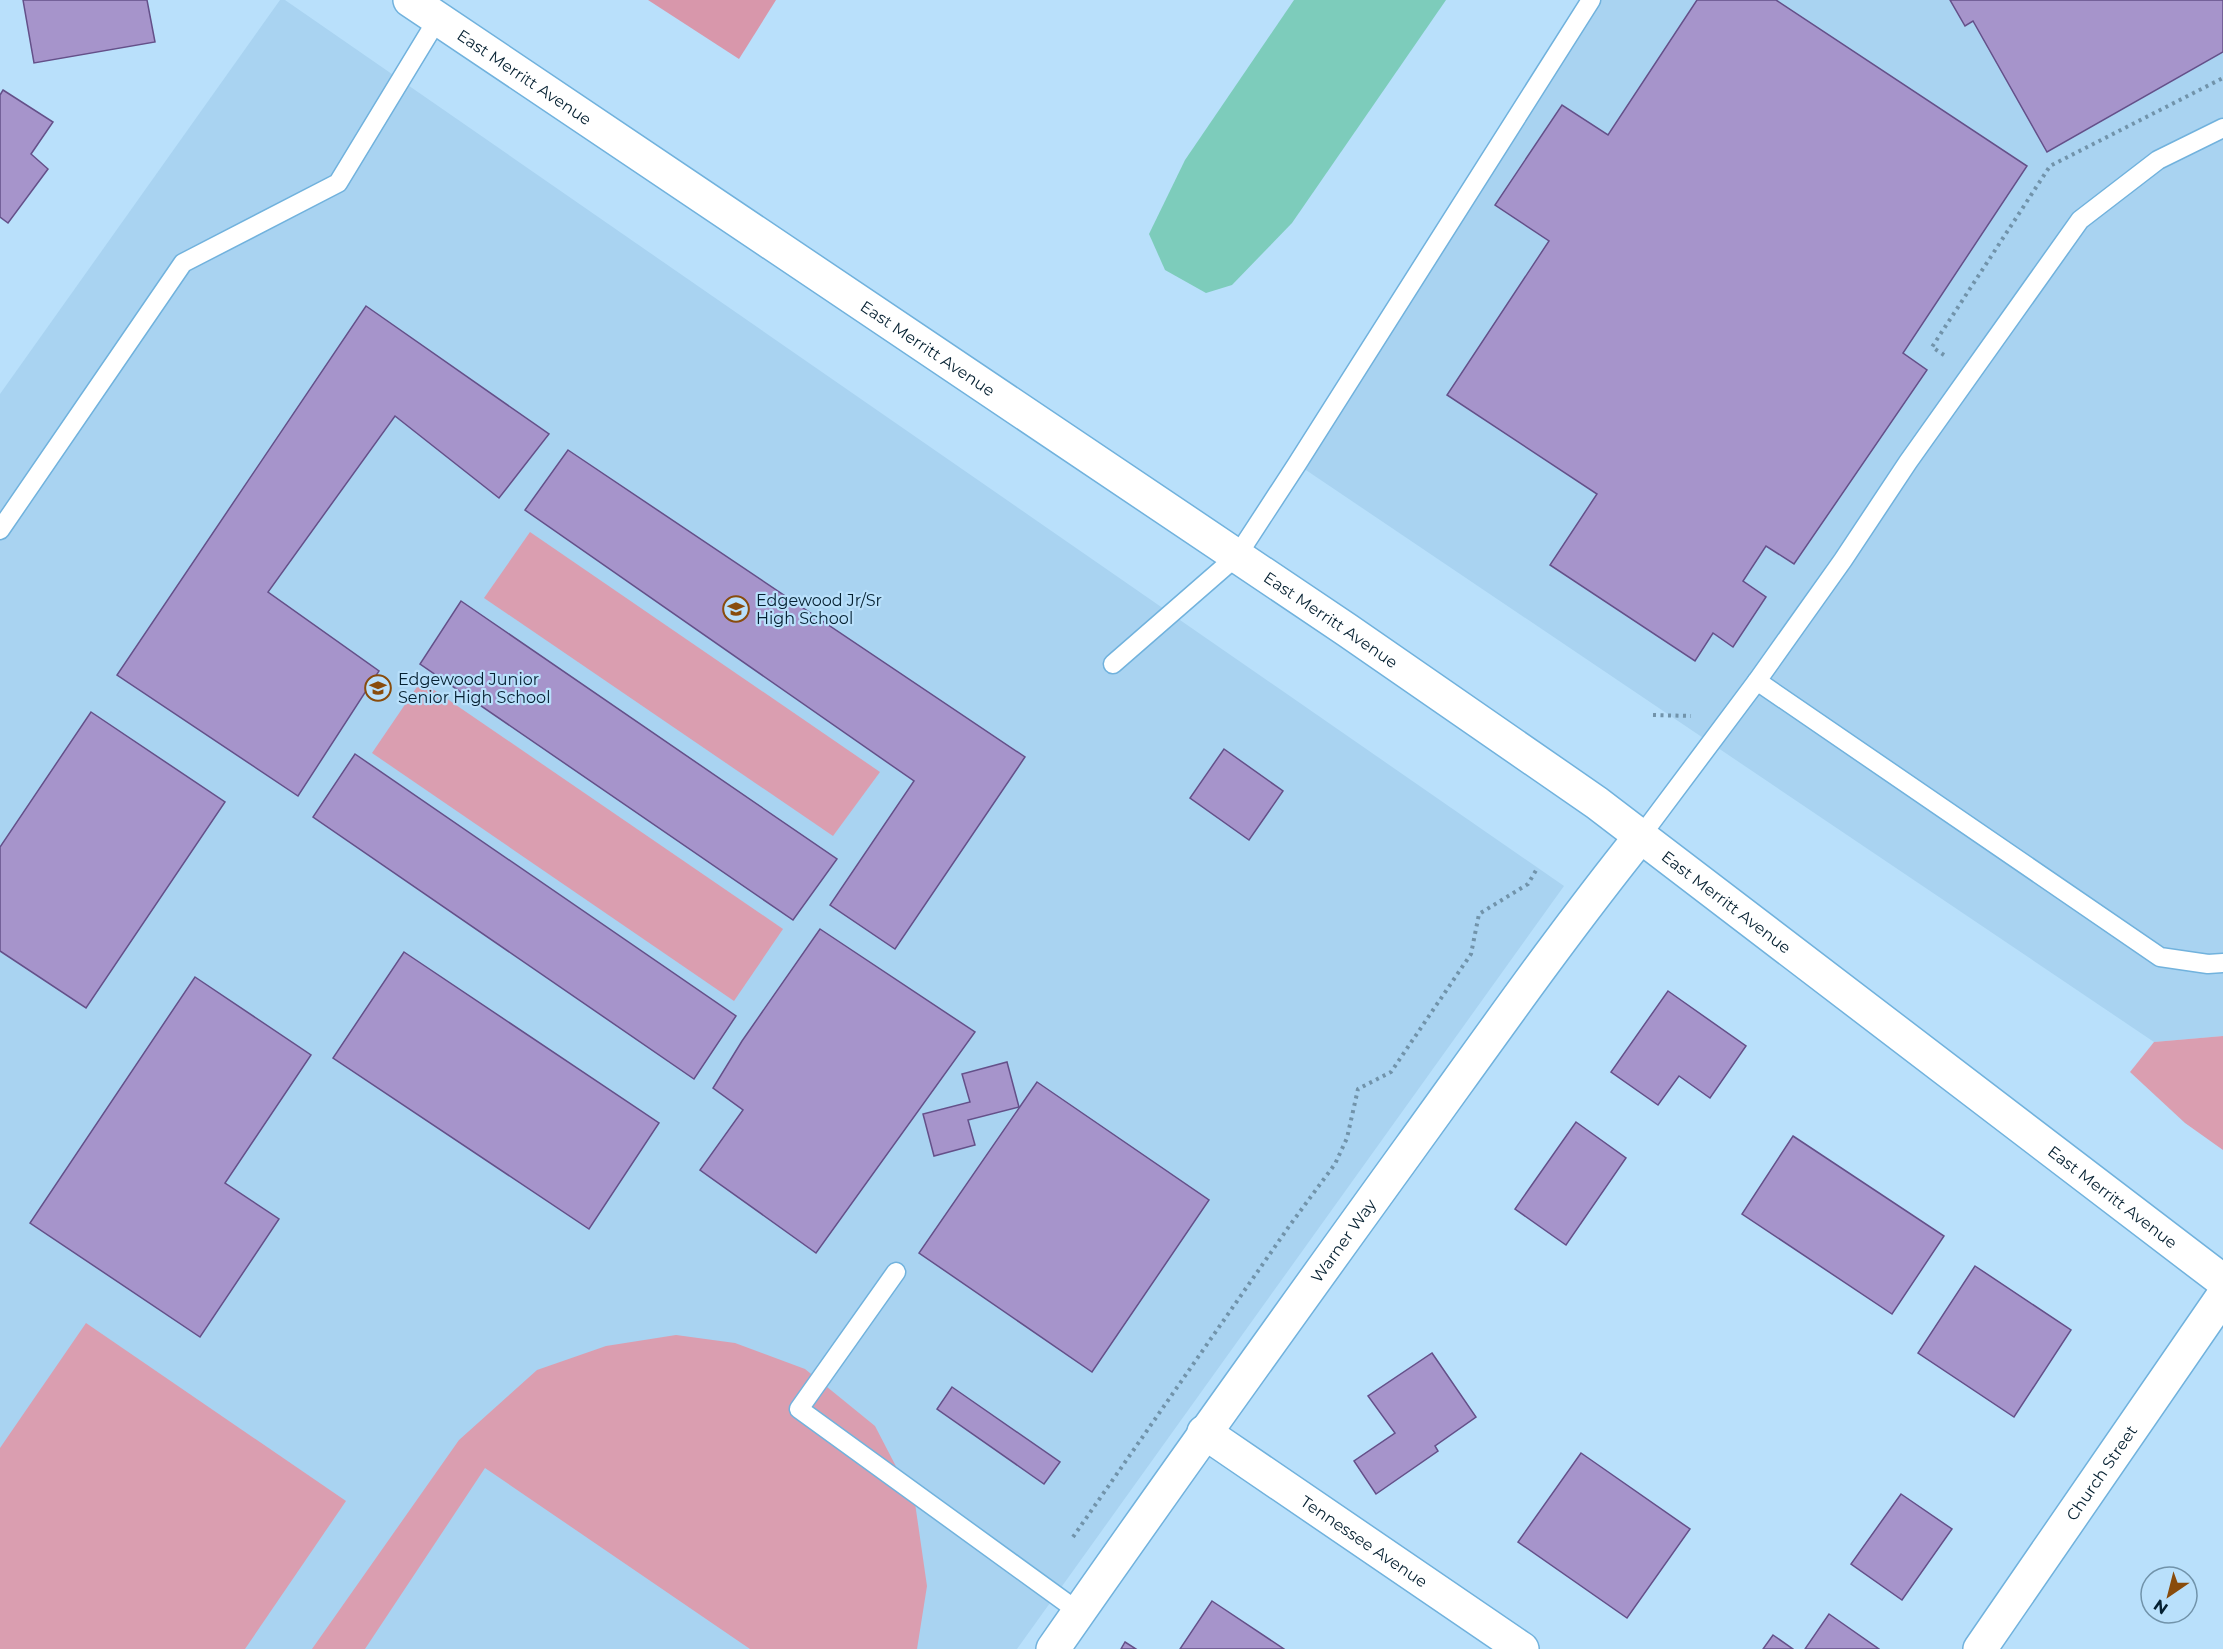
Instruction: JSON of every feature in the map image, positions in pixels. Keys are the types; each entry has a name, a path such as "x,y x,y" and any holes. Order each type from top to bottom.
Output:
{"street":[{"name":"East Merritt Avenue","path":"410,0 1427,685 1641,836 2223,1281"},
{"name":"Warner Way","path":"1053,1649 1204,1432 1587,903 1641,836"},
{"name":"Church Street","path":"1980,1649 2223,1296"},
{"name":"Tennessee Avenue","path":"1204,1432 1522,1649"}],"lane":[{"path":"1113,664 1237,556 1591,0"},
{"path":"0,530 183,264 338,183 437,20"},
{"path":"1641,836 1757,681 1843,560 1908,462 2080,220 2158,160 2223,128"},
{"path":"1757,681 2160,957 2208,964 2223,963"},
{"path":"896,1272 799,1409 1079,1612"}],"path":[{"path":"1073,1537 1335,1164 1347,1138 1358,1089 1390,1072 1471,954 1479,914 1528,884 1538,867"}],"shaded area":[{"path":"280,0 285,0 1564,886 1017,1649 0,1649 0,394"},
{"path":"648,0 776,0 739,59"},
{"path":"1294,0 1446,0 1292,223 1232,285 1206,293 1165,270 1149,234 1185,160"},
{"path":"1591,0 2223,0 2223,1036 2154,1042 1297,464"},
{"path":"530,532 880,772 833,836 484,598"},
{"path":"421,681 783,929 734,1001 372,753"},
{"path":"2223,1036 2223,1150 2185,1123 2130,1072 2154,1042"},
{"path":"86,1323 346,1501 245,1649 0,1649 0,1448"},
{"path":"676,1335 735,1343 805,1369 875,1426 915,1503 927,1586 917,1649 750,1649 485,1468 365,1649 312,1649 459,1440 537,1370 606,1346"}],"building":[{"path":"23,0 147,0 155,42 34,63"},
{"path":"1697,0 1776,0 2027,166 1903,353 1927,370 1794,564 1766,546 1743,581 1766,597 1733,647 1713,633 1695,661 1550,565 1597,494 1447,395 1549,241 1495,205 1562,105 1608,135"},
{"path":"1950,0 2223,0 2223,52 2047,152 1973,21 1965,26"},
{"path":"3,90 53,122 31,154 48,169 8,223 0,217 0,95"},
{"path":"366,306 549,434 499,498 395,416 268,592 379,671 298,796 117,675"},
{"name":"Edgewood Jr/Sr High School","path":"568,450 1025,757 895,949 830,905 914,781 525,510"},
{"path":"461,601 837,859 793,920 420,664"},
{"path":"91,712 225,802 86,1008 0,951 0,847"},
{"path":"1224,749 1283,791 1249,840 1190,798"},
{"path":"355,754 736,1016 694,1079 313,817"},
{"path":"820,929 975,1032 816,1253 700,1170 743,1110 713,1088 742,1041"},
{"path":"404,952 659,1123 589,1229 333,1058"},
{"path":"195,977 311,1055 225,1183 279,1219 200,1337 30,1223"},
{"path":"1668,991 1746,1046 1710,1098 1679,1076 1658,1105 1611,1072"},
{"path":"1007,1062 1019,1107 968,1120 975,1145 934,1156 923,1114 970,1102 962,1074"},
{"path":"1037,1082 1209,1200 1092,1372 919,1253"},
{"path":"1576,1122 1626,1158 1566,1245 1515,1209"},
{"path":"1793,1136 1944,1236 1892,1314 1742,1214"},
{"path":"1975,1266 2071,1330 2014,1417 1918,1353"},
{"path":"1432,1353 1476,1417 1435,1446 1438,1451 1376,1494 1354,1461 1395,1433 1368,1396"},
{"path":"952,1387 1060,1462 1044,1484 937,1409"},
{"path":"1581,1453 1690,1529 1627,1618 1518,1542"},
{"path":"1901,1494 1952,1529 1902,1600 1851,1564"},
{"path":"1212,1601 1284,1649 1180,1649"},
{"path":"1829,1614 1879,1649 1805,1649"},
{"path":"1773,1635 1793,1649 1763,1649"},
{"path":"1125,1642 1136,1649 1121,1649"}],"place":[{"name":"Edgewood Jr/Sr High School","path":"736,609"},
{"name":"Edgewood Junior Senior High School","path":"378,688"}]}
